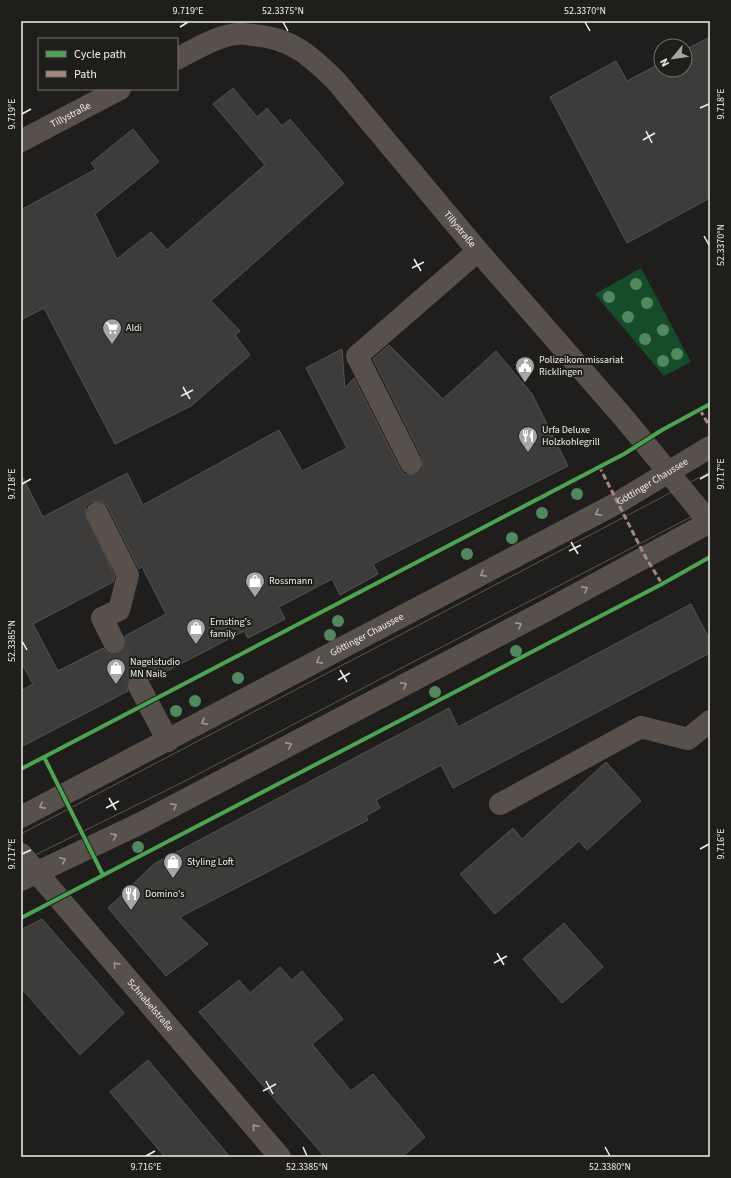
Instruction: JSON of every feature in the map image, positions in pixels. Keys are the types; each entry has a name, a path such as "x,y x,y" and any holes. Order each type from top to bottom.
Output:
{"street":[{"name":"Tillystraße","path":"178,58 202,45 236,34 264,36 291,44 315,60 336,82 478,251 668,471 707,520"},
{"name":"Tillystraße","path":"21,141 118,90"},
{"path":"411,463 357,356 478,251"},
{"name":"Göttinger Chaussee","path":"21,817 168,741 619,502 710,447"},
{"path":"97,513 128,574 119,610 102,618 114,642"},
{"path":"29,876 139,824 551,608 707,520"},
{"path":"139,686 168,741"},
{"path":"500,804 641,727 688,739 710,721"},
{"name":"Schnabelstraße","path":"21,854 29,876 280,1157"}],"green space":[{"path":"641,268 691,362 664,376 595,294"}],"building":[{"path":"710,37 710,198 627,243 550,97 616,61 627,81 653,67 653,78 693,78 693,46"},
{"path":"233,88 257,117 267,108 282,126 290,119 344,183 211,301 240,331 235,335 250,355 191,406 115,444 44,308 21,320 21,210 96,169 91,163 133,129 159,162 95,214 117,259 151,232 167,250 265,165 213,104"},
{"path":"389,345 443,399 496,351 532,394 568,466 373,564 378,574 340,595 332,579 279,607 285,619 248,638 244,631 150,680 145,675 134,675 128,680 128,691 21,747 21,691 33,684 21,662 21,474 43,517 127,473 143,505 279,430 302,471 347,448 306,368 342,349 345,388 354,378 400,469 404,474 416,474 422,470 422,457 373,359","holes":["98,501 104,503 108,507 139,569 142,567 166,614 125,636 125,649 120,653 107,653 103,648 58,671 33,624 113,582 115,576 85,513 86,506 91,502"]},
{"path":"691,604 710,640 710,653 453,788 441,765 376,800 380,808 366,816 368,820 180,917 208,944 166,976 108,908 154,864 449,708 458,727"},
{"path":"606,762 641,801 587,850 579,841 495,914 460,874 513,828 522,839"},
{"path":"42,919 124,1013 80,1055 21,988 21,930"},
{"path":"564,923 603,967 562,1003 523,959"},
{"path":"280,967 292,980 302,971 343,1019 312,1044 351,1091 373,1074 425,1137 402,1157 325,1157 199,1012 239,980 250,993"},
{"path":"148,1060 230,1157 165,1157 110,1092"}],"tunnel":[{"path":"114,642 139,686"}],"tram line":[{"path":"21,834 710,472"},
{"path":"21,862 185,781 710,507"}],"marked path":[{"path":"700,410 710,427"},
{"path":"599,466 645,556 662,584"}],"cycle path":[{"path":"21,769 624,454 662,430 710,404"},
{"path":"21,918 662,584 710,557"},
{"path":"44,757 103,875"}],"place":[{"name":"Aldi","path":"112,345"},
{"name":"Polizeikommissariat Ricklingen","path":"525,383"},
{"name":"Urfa Deluxe Holzkohlegrill","path":"528,453"},
{"name":"Rossmann","path":"255,598"},
{"name":"Ernsting's family","path":"196,645"},
{"name":"Nagelstudio MN Nails","path":"116,685"},
{"name":"Styling Loft","path":"173,879"},
{"name":"Domino's","path":"131,911"}]}
